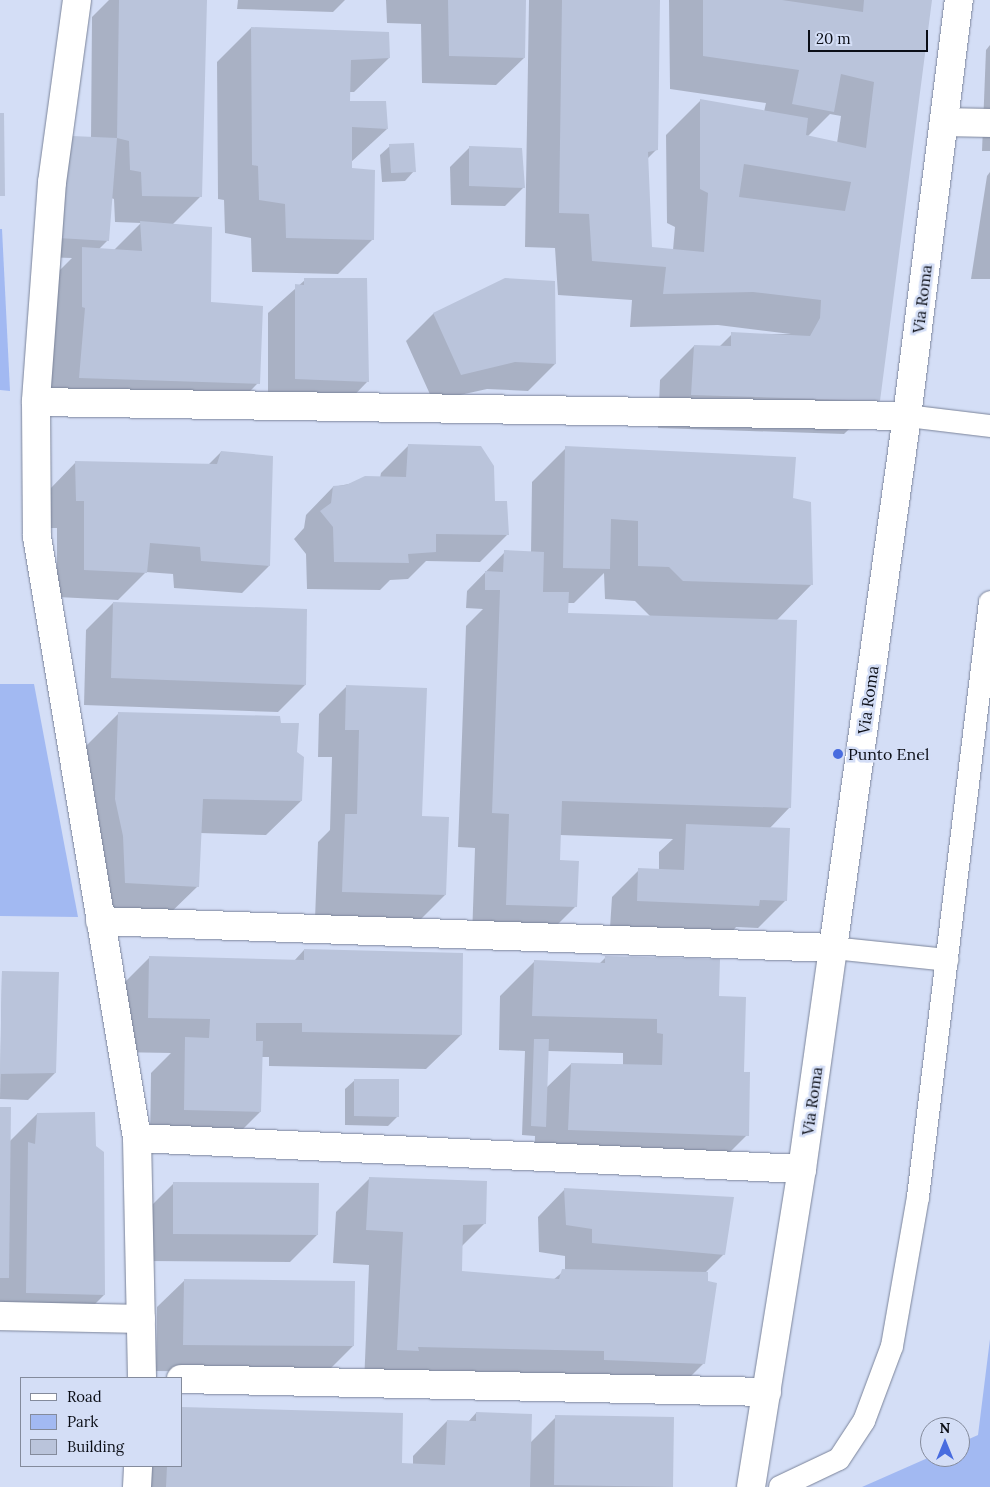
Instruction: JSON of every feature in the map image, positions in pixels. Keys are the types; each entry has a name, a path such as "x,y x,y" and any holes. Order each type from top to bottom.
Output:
{"street":[{"path":"77,0 52,182 36,402 37,536 137,1138 142,1377"},
{"name":"Via Roma","path":"751,1487 802,1169 833,948 907,416 959,0"},
{"path":"944,122 990,123"},
{"path":"36,402 907,416"},
{"path":"100,921 833,948"},
{"path":"137,1138 802,1169"},
{"path":"0,1316 141,1319"},
{"path":"182,1379 767,1392"},
{"path":"137,1487 138,1467"}],"lane":[{"path":"907,416 990,426"},
{"path":"780,1487 839,1459 864,1421 892,1346 918,1197 990,602"},
{"path":"833,948 947,960"}],"green space":[{"path":"0,229 2,229 10,391 0,390"},
{"path":"0,684 34,684 78,917 0,916"},
{"path":"990,1339 990,1487 862,1487 920,1461 920,1467 970,1467 970,1439 978,1435"}],"building":[{"path":"119,0 207,0 202,197 142,196 141,172 130,170 129,141 117,138"},
{"path":"448,0 526,0 525,58 449,56"},
{"path":"562,0 660,0 658,150 648,152 652,247 704,252 708,193 700,189 700,99 808,118 806,135 866,148 874,82 841,74 834,112 792,104 799,70 703,56 703,0 782,0 863,12 864,0 932,0 880,401 691,395 694,345 731,346 731,332 810,336 820,318 821,300 753,292 663,294 666,267 592,261 589,214 559,213","holes":["744,164 851,182 845,211 739,197"]},
{"path":"251,27 389,32 390,58 351,60 350,101 386,101 388,129 352,127 352,168 375,170 374,240 286,238 285,204 259,200 258,166 252,165"},
{"path":"0,113 4,113 5,196 0,196"},
{"path":"72,136 117,138 109,241 58,238"},
{"path":"414,143 416,172 391,173 389,144"},
{"path":"469,146 522,148 525,188 469,186"},
{"path":"140,221 212,227 211,302 263,306 260,384 79,378 85,308 82,307 82,247 142,251"},
{"path":"304,278 367,278 369,382 295,379 295,284 304,285"},
{"path":"505,278 555,281 556,364 515,362 461,375 433,313"},
{"path":"408,444 481,446 494,466 495,501 507,501 509,535 436,534 436,552 408,554 409,563 334,562 333,527 320,511 331,503 333,486 346,485 365,476 406,477"},
{"path":"565,446 796,457 793,498 811,502 813,585 683,581 669,567 638,566 638,521 611,519 610,569 563,568"},
{"path":"221,451 273,456 270,566 201,561 200,547 150,543 147,573 84,570 84,501 76,501 75,461 217,464"},
{"path":"504,550 544,552 543,592 569,592 568,613 797,620 791,808 562,801 560,860 579,861 577,907 506,905 509,814 492,813 500,590 485,590 485,571 503,572"},
{"path":"113,602 307,609 306,685 111,678"},
{"path":"346,685 427,688 422,816 449,817 446,895 342,892 345,814 357,814 359,730 345,730"},
{"path":"118,712 280,716 281,723 299,723 297,752 304,757 302,801 203,799 199,887 125,883 123,836 115,799"},
{"path":"686,824 790,828 787,901 760,900 759,906 637,901 638,868 684,870"},
{"path":"304,949 463,953 462,1035 302,1032 302,1023 256,1023 256,1041 263,1041 261,1112 184,1110 185,1037 209,1038 210,1019 148,1018 149,956 304,960"},
{"path":"605,956 720,959 719,996 746,997 744,1072 750,1072 749,1136 568,1130 571,1063 662,1065 663,1034 657,1033 657,1019 532,1016 534,960 605,963"},
{"path":"2,971 59,972 56,1073 0,1074"},
{"path":"534,1039 549,1039 546,1127 531,1126"},
{"path":"354,1079 399,1079 399,1117 354,1116"},
{"path":"0,1107 11,1107 9,1278 0,1278"},
{"path":"95,1112 96,1146 104,1152 105,1295 26,1293 28,1142 35,1144 37,1113"},
{"path":"369,1177 487,1181 486,1224 463,1225 462,1271 559,1279 562,1269 708,1272 708,1281 717,1283 705,1364 604,1360 604,1351 418,1347 419,1351 397,1350 403,1232 366,1230"},
{"path":"173,1182 319,1183 318,1235 173,1234"},
{"path":"564,1188 734,1197 725,1255 592,1243 592,1229 566,1225"},
{"path":"184,1279 355,1281 354,1346 183,1345"},
{"path":"182,1407 403,1413 402,1463 445,1465 447,1420 476,1421 476,1412 532,1414 530,1487 166,1487 167,1467 182,1467"},
{"path":"555,1415 674,1417 673,1487 554,1485"}],"place":[{"name":"Punto Enel","path":"838,754"}]}
